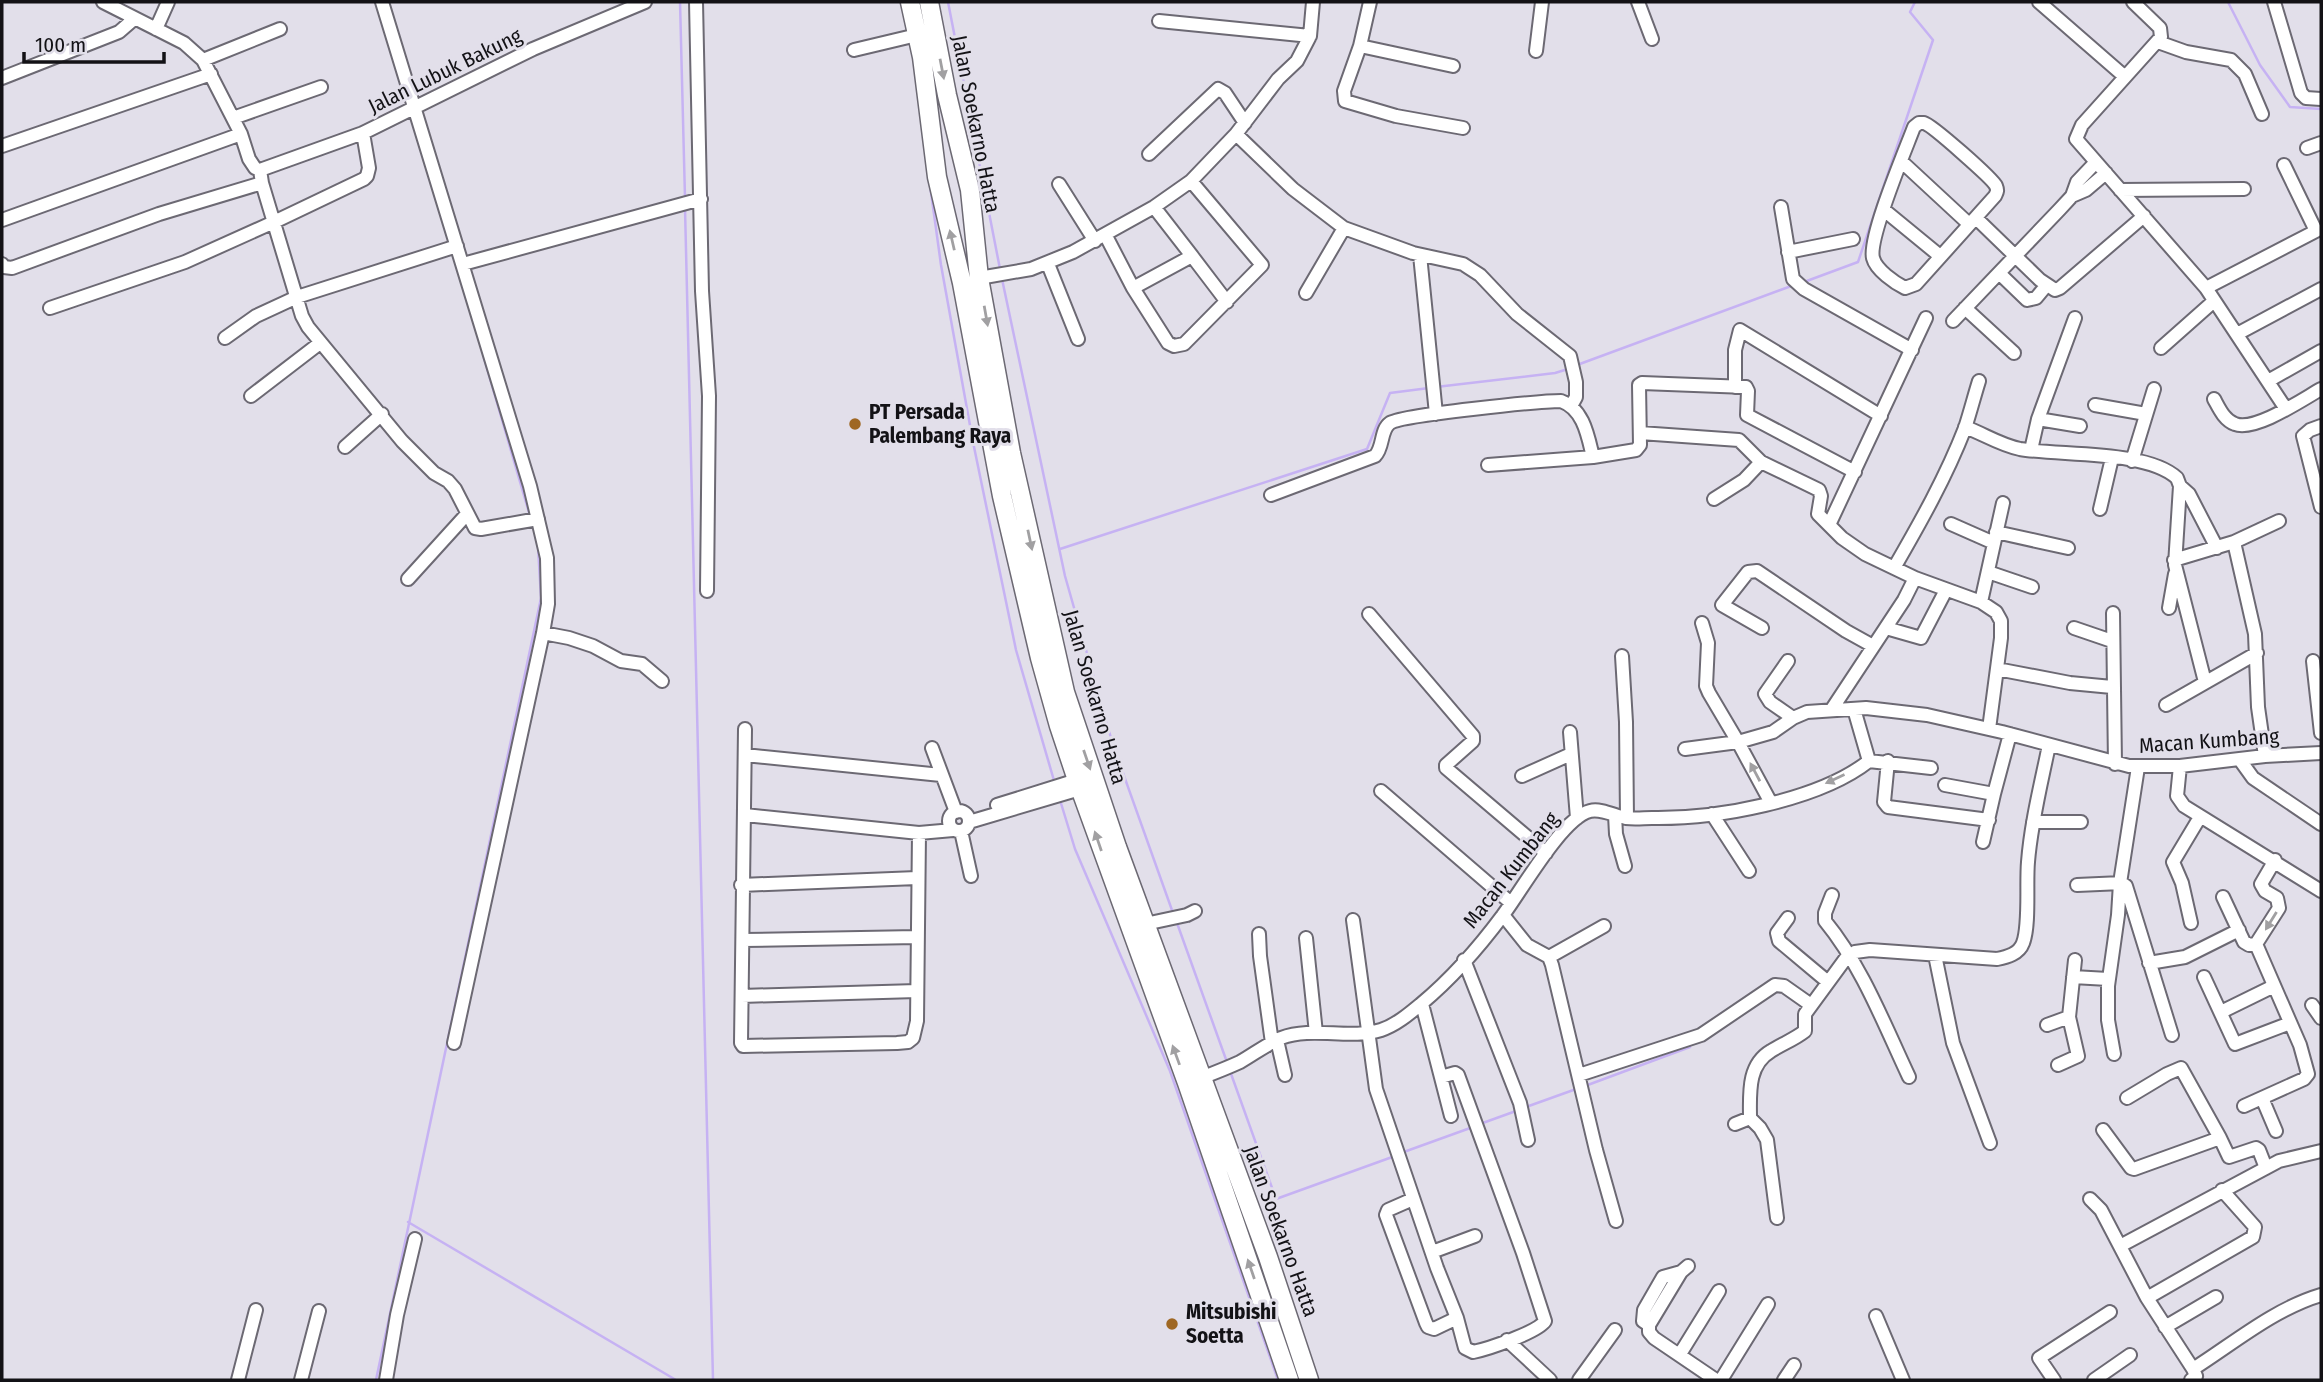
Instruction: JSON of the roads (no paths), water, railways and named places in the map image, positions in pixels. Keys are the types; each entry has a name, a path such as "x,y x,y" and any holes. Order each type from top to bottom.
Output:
{"highway":[{"name":"Jalan Soekarno Hatta","path":"910,2 922,57 937,177 962,283 1002,496 1072,718 1264,1245 1309,1380"},
{"name":"Jalan Soekarno Hatta","path":"929,2 970,190 1009,443 1059,726 1073,786 1187,1083 1289,1380"}],"street":[{"path":"103,2 124,7 135,19 184,43 203,60 241,134 249,159 261,177 296,297 307,327 320,343 422,461 455,489 475,528 536,519"},
{"path":"156,29 168,2"},
{"path":"382,2 516,437 547,558 548,604 543,633 454,1044"},
{"name":"Jalan Lubuk Bakung","path":"2,264 12,268 261,177 414,109 533,49 645,2"},
{"path":"696,2 698,200 709,396 707,591"},
{"path":"985,277 1048,264 1100,239 1191,181 1236,134 1278,79 1297,61 1310,36 1313,2"},
{"path":"1370,2 1360,46 1344,90 1346,102 1396,116 1463,128"},
{"path":"1536,51 1542,2"},
{"path":"1637,2 1652,39"},
{"path":"2039,2 2124,76"},
{"path":"2274,2 2301,93 2306,98 2321,99"},
{"path":"2136,3 2161,29 2162,35 2076,134 2077,142 2206,288 2286,409"},
{"path":"2,78 119,32 135,19"},
{"path":"1159,21 1310,36"},
{"path":"203,60 280,29"},
{"path":"854,50 916,35"},
{"path":"2158,42 2186,52 2231,60 2245,74 2262,114"},
{"path":"1360,46 1453,66"},
{"path":"2,146 211,74"},
{"path":"233,118 321,86"},
{"path":"1149,154 1218,89 1225,93 1245,123"},
{"path":"1925,123 1997,187 1995,196 1973,221 1913,286 1908,288 1901,286 1873,259 1874,242 1901,161 1917,124 1925,123"},
{"path":"50,308 185,262 367,176 369,168 363,133"},
{"path":"2,220 241,134"},
{"path":"1236,134 1293,189 1344,228 1377,242 1463,264 1472,269 1488,282 1517,314 1559,346 1574,367 1576,397 1572,406"},
{"path":"2308,148 2321,143"},
{"path":"1901,161 2016,255 2053,290 2060,288 2144,216"},
{"path":"1952,321 2072,195 2077,182 2096,162"},
{"path":"2206,288 2316,231 2284,165"},
{"path":"2072,195 2086,190 2106,173"},
{"path":"1059,184 1100,239 1168,343 1174,346 1184,344 1260,270 1261,263 1191,181"},
{"path":"2120,190 2244,189"},
{"path":"463,264 698,200"},
{"path":"1781,206 1788,251 1797,283 1912,350"},
{"path":"1154,207 1227,302"},
{"path":"1884,210 1940,256"},
{"path":"1306,292 1344,228"},
{"path":"1788,251 1853,239"},
{"path":"225,338 256,316 296,297 456,246"},
{"path":"1420,255 1436,414"},
{"path":"1133,288 1192,256"},
{"path":"1048,264 1078,339"},
{"path":"1999,273 2027,300 2036,298 2046,286"},
{"path":"2237,334 2321,289"},
{"path":"2161,348 2214,301"},
{"path":"1965,308 2014,353"},
{"path":"1825,522 1855,472 1926,318"},
{"path":"2031,450 2038,419 2075,318"},
{"path":"1735,387 1735,350 1740,330 1881,416"},
{"path":"251,396 320,343"},
{"path":"2268,381 2321,351"},
{"path":"1894,568 1928,508 1965,427 1979,382"},
{"path":"1488,465 1593,457 1636,450 1640,445 1640,383 1747,388 1747,415 1855,472"},
{"path":"2132,461 2154,388"},
{"path":"2214,399 2223,415 2235,424 2242,425 2267,418 2321,389"},
{"path":"1271,495 1375,456 1386,428 1392,422 1436,414 1556,401 1567,403 1572,406 1587,432 1593,457"},
{"path":"2095,405 2146,414"},
{"path":"345,447 382,414"},
{"path":"2038,419 2080,426"},
{"path":"2321,426 2306,432 2303,438 2321,507"},
{"path":"1965,427 2005,445 2132,461 2159,467 2173,474 2180,486 2175,565 2169,608"},
{"path":"1640,433 1735,439 1742,442 1761,462 1819,490 1821,496 1818,512 1825,522 1854,548 1915,578 1981,602 1996,612 2001,621 2001,638 1989,729"},
{"path":"2100,509 2112,458"},
{"path":"1714,499 1744,480 1761,462"},
{"path":"2180,486 2189,494 2217,548"},
{"path":"1981,602 2003,503"},
{"path":"408,579 467,514"},
{"path":"2175,565 2279,521"},
{"path":"1951,524 1995,538 2068,548"},
{"path":"2234,542 2258,653 2258,707 2265,756"},
{"path":"2175,565 2204,682"},
{"path":"1762,628 1722,605 1752,570 1873,646"},
{"path":"1988,572 2032,587"},
{"path":"1832,709 1886,628 1915,578"},
{"path":"1886,628 1922,638 1946,590"},
{"path":"2113,613 2115,764"},
{"path":"1369,614 1473,736 1473,741 1446,765 1446,768 1546,853"},
{"path":"1702,624 1708,643 1707,689 1771,803"},
{"path":"2074,628 2112,641"},
{"path":"543,633 593,646 621,661 642,664 662,681"},
{"path":"2166,705 2258,653"},
{"path":"1622,656 1627,735 1621,817 1616,834 1625,866"},
{"path":"1788,661 1765,694 1770,702 1793,718"},
{"path":"2313,661 2321,733"},
{"path":"1997,669 2070,683 2112,687"},
{"path":"1854,709 1869,761 1888,761 1931,768"},
{"name":"Macan Kumbang","path":"1685,749 1738,742 1773,733 1793,718 1807,712 1854,709 1927,715 2010,734 2115,764 2138,767 2180,766 2265,756 2321,753"},
{"path":"745,729 745,815 741,885 743,1046 874,1044 908,1042 914,1038 919,833"},
{"path":"1570,732 1577,818"},
{"path":"1983,842 2010,734"},
{"path":"1777,1218 1767,1140 1750,1118 1750,1087 1758,1062 1770,1051 1805,1031 1805,1014 1850,954 1870,950 1997,959 2020,948 2025,934 2028,861 2033,822 2049,746"},
{"path":"932,748 961,822 971,876"},
{"path":"1522,776 1570,754"},
{"path":"745,755 941,775"},
{"path":"2239,760 2253,778 2321,824"},
{"name":"Macan Kumbang","path":"1201,1078 1291,1036 1368,1032 1400,1021 1422,1004 1464,960 1507,909 1546,853 1577,818 1592,810 1621,817 1678,818 1712,814 1771,803 1826,784 1869,761"},
{"path":"1888,761 1884,802 1888,807 1989,820"},
{"path":"2180,766 2177,799 2200,817 2275,860 2321,891"},
{"path":"2114,1054 2108,1020 2108,979 2138,767"},
{"path":"1945,785 1994,794"},
{"path":"745,815 919,833 1073,786"},
{"path":"1381,791 1507,909 1527,944 1549,957 1557,979 1616,1221"},
{"path":"1712,814 1749,871"},
{"path":"2190,923 2182,883 2174,862 2200,817"},
{"path":"2033,822 2081,822"},
{"path":"2223,897 2246,944 2256,944 2280,908 2277,898 2264,891 2261,884 2275,860"},
{"path":"741,885 917,878"},
{"path":"2077,885 2120,883 2127,888 2172,1035"},
{"path":"1832,895 1825,921 1850,954 1909,1077"},
{"path":"1145,924 1195,911"},
{"path":"1788,918 1777,933 1779,941 1828,982"},
{"path":"1353,920 1376,1089 1457,1318 1465,1348 1468,1351 1480,1351 1542,1326 1545,1321 1458,1075 1451,1073 1441,1077"},
{"path":"1549,957 1604,926"},
{"path":"2149,963 2185,957 2239,930"},
{"path":"1259,934 1259,956 1284,1075"},
{"path":"743,940 917,937"},
{"path":"1306,938 1317,1033"},
{"path":"2244,1105 2304,1079 2308,1074 2305,1059 2256,944"},
{"path":"1935,955 1953,1043 1990,1143"},
{"path":"1464,960 1522,1107 1528,1140"},
{"path":"2058,1065 2078,1056 2069,1017 2075,960"},
{"path":"2073,977 2108,979"},
{"path":"2204,977 2235,1044 2290,1023"},
{"path":"1580,1082 1701,1035 1775,985 1781,985 1811,1005"},
{"path":"2221,1012 2274,986"},
{"path":"742,996 917,991"},
{"path":"1422,1004 1451,1116"},
{"path":"2312,1005 2321,1018"},
{"path":"2047,1025 2069,1017"},
{"path":"2127,1098 2181,1068 2230,1157 2256,1148 2266,1168"},
{"path":"2262,1098 2276,1131"},
{"path":"1735,1124 1750,1118"},
{"path":"2104,1130 2134,1169 2220,1138"},
{"path":"2120,1246 2279,1161 2321,1151"},
{"path":"2147,1298 2253,1237 2255,1227 2222,1190"},
{"path":"1413,1199 1388,1210 1386,1215 1428,1327 1434,1329 1457,1318"},
{"path":"2090,1199 2101,1210 2147,1298 2195,1376 2278,1314 2306,1299 2321,1295"},
{"path":"1432,1252 1475,1236"},
{"path":"386,1380 397,1315 415,1238"},
{"path":"1684,1269 1664,1277 1644,1310 1643,1321 1649,1325 1649,1332 1654,1338 1718,1380 1768,1304"},
{"path":"1680,1354 1719,1291"},
{"path":"2165,1327 2216,1297"},
{"path":"238,1380 256,1310"},
{"path":"301,1380 319,1311"},
{"path":"2054,1380 2039,1358 2110,1312"},
{"path":"1876,1316 1903,1380"},
{"path":"1579,1380 1615,1330"},
{"path":"1507,1340 1550,1380"},
{"path":"2094,1380 2130,1355"},
{"path":"1784,1380 1794,1365"}],"waterway":[{"path":"680,2 685,198"},
{"path":"948,2 1000,269"},
{"path":"1804,282 1858,262 1933,40 1910,12 1915,2"},
{"path":"2228,2 2260,65 2290,107 2321,109"},
{"path":"930,185 941,265 973,442 1016,650 1055,784"},
{"path":"685,208 713,1380"},
{"path":"1002,279 1065,576 1113,745 1173,913"},
{"path":"1577,365 1794,285"},
{"path":"484,358 530,516"},
{"path":"1436,387 1555,373 1568,369"},
{"path":"1060,549 1367,449 1390,393 1429,388"},
{"path":"376,1380 541,598 538,546"},
{"path":"1060,800 1075,849 1170,1071 1278,1380"},
{"path":"1177,923 1228,1065"},
{"path":"1585,1086 1690,1047"},
{"path":"1230,1071 1276,1199 1395,1156"},
{"path":"1526,1107 1579,1088"},
{"path":"1480,1124 1516,1111"},
{"path":"1401,1153 1473,1127"},
{"path":"408,1222 676,1380"}],"place":[{"name":"PT Persada Palembang Raya","path":"855,424"},
{"name":"Mitsubishi Soetta","path":"1172,1324"}]}
